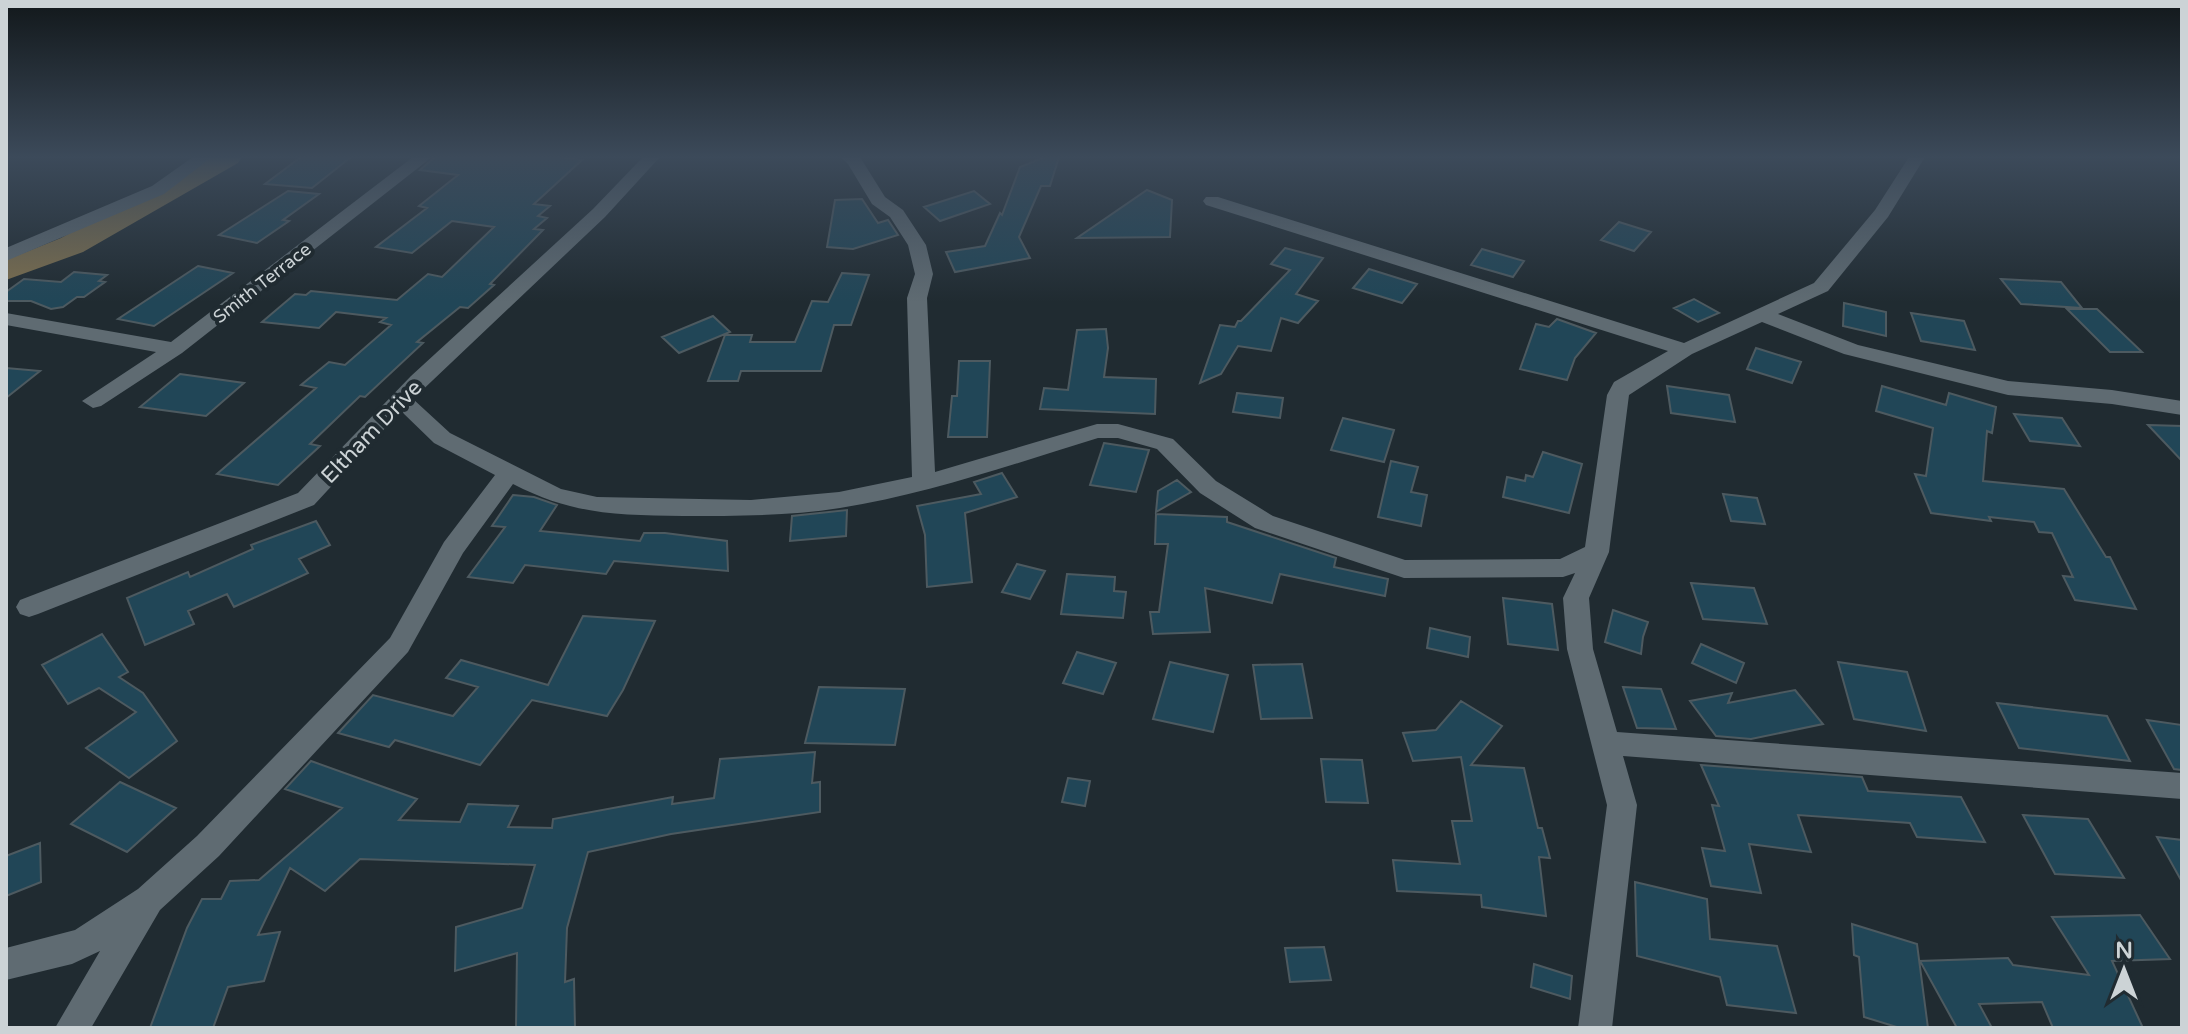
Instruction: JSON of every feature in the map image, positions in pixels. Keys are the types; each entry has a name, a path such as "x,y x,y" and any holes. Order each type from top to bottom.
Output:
{"street":[{"path":"6,255 122,205"},
{"name":"Smith Terrace","path":"93,401 175,349 361,205"},
{"name":"Eltham Drive","path":"29,607 306,499 492,310 606,205"},
{"path":"885,205 897,214 917,245 924,274 917,298 924,483"},
{"path":"1226,205 1685,350"},
{"path":"1595,1028 1622,805 1580,649 1576,598 1597,552 1618,395 1622,387 1685,350 1821,287 1887,205"},
{"path":"1764,316 1851,350 2008,388 2112,397 2182,408"},
{"path":"6,319 175,349"},
{"path":"402,400 442,438 554,495 597,505 659,509 751,508 839,500 924,483 1097,431 1118,431 1165,444 1208,487 1264,522 1404,569 1563,568 1597,552"},
{"path":"6,964 72,948 149,899 208,846 399,645 453,548 510,471"},
{"path":"1605,743 2182,786"},
{"path":"72,1028 149,899"}],"building":[{"path":"266,205 303,205 283,220 289,221 257,243 219,235"},
{"path":"834,205 866,205 878,223 888,220 898,235 853,249 827,247"},
{"path":"929,205 986,205 940,221 924,207"},
{"path":"1006,205 1033,205 1019,237 1030,258 955,272 946,252 985,246 1000,213 1002,215"},
{"path":"1125,205 1172,205 1170,237 1077,238"},
{"path":"419,206 550,206 538,216 547,218 534,229 543,230 490,284 494,285 468,308 460,307 417,342 423,343 365,397 360,396 310,444 320,446 278,485 217,474 316,388 301,385 329,362 345,365 391,325 380,322 386,318 336,312 319,328 262,322 295,294 306,295 311,291 397,300 428,274 442,277 494,227 452,221 412,253 376,247 427,208"},
{"path":"1619,222 1651,232 1634,251 1601,240"},
{"path":"1285,248 1323,258 1296,294 1318,301 1298,323 1281,318 1271,351 1238,346 1221,374 1200,383 1220,325 1235,327 1290,270 1271,264"},
{"path":"1482,249 1524,261 1513,277 1471,265"},
{"path":"198,266 233,273 154,326 118,319"},
{"path":"1369,269 1417,284 1402,303 1353,288"},
{"path":"74,272 107,275 99,281 105,282 63,307 51,309 31,301 6,301 6,292 24,279 61,282"},
{"path":"842,273 869,275 851,325 834,325 821,371 741,371 738,381 708,381 725,335 752,335 750,342 795,342 812,301 828,302"},
{"path":"2001,279 2061,282 2082,308 2021,304"},
{"path":"1694,299 1719,313 1698,322 1674,308"},
{"path":"1844,303 1886,312 1886,336 1843,326"},
{"path":"2067,309 2097,309 2142,352 2110,352"},
{"path":"1911,313 1964,321 1975,350 1921,341"},
{"path":"713,316 730,332 679,353 662,337"},
{"path":"1557,319 1596,333 1575,358 1567,380 1520,369 1536,324 1549,327"},
{"path":"1106,329 1108,348 1104,377 1156,379 1155,414 1040,409 1044,388 1068,390 1077,330"},
{"path":"1756,348 1801,362 1792,383 1747,369"},
{"path":"959,361 990,361 987,437 948,437 952,396 957,396"},
{"path":"6,368 40,371 6,398"},
{"path":"180,374 244,383 206,416 140,407"},
{"path":"1667,386 1729,395 1735,422 1671,413"},
{"path":"1882,386 1946,405 1949,393 1996,407 1992,433 1987,431 1983,481 2064,489 2106,557 2110,557 2136,609 2075,600 2063,576 2073,577 2052,533 2039,532 2034,522 1989,517 1991,521 1931,513 1915,474 1926,476 1933,428 1876,411"},
{"path":"1237,393 1283,398 1280,418 1233,412"},
{"path":"2014,414 2062,418 2080,446 2030,441"},
{"path":"1343,418 1394,430 1384,462 1331,450"},
{"path":"2148,425 2182,426 2182,461"},
{"path":"1104,443 1149,450 1136,492 1090,485"},
{"path":"1543,452 1582,464 1569,513 1503,497 1507,477 1525,481 1526,475 1533,477"},
{"path":"1391,461 1418,467 1411,492 1427,495 1421,526 1378,517"},
{"path":"1002,473 1017,497 965,513 972,582 927,587 925,535 917,506 981,494 974,482"},
{"path":"1177,480 1191,492 1156,512 1158,491"},
{"path":"1723,494 1757,498 1765,524 1731,521"},
{"path":"513,495 534,497 557,505 540,531 640,541 644,533 665,533 727,541 728,571 614,561 606,574 525,565 513,583 468,577 505,527 492,526"},
{"path":"847,510 846,536 790,541 792,516"},
{"path":"1156,514 1227,517 1227,522 1336,558 1334,567 1388,579 1385,596 1280,574 1272,603 1205,588 1210,632 1153,634 1150,612 1159,612 1168,544 1155,544"},
{"path":"316,521 330,545 299,559 308,573 234,607 227,594 188,611 194,624 145,645 127,598 188,572 190,577 253,549 251,545"},
{"path":"1017,564 1045,571 1030,599 1002,592"},
{"path":"1067,574 1115,577 1114,591 1126,592 1123,618 1061,614"},
{"path":"1691,583 1754,588 1767,624 1703,619"},
{"path":"1503,598 1552,604 1558,650 1508,644"},
{"path":"1613,610 1648,622 1641,654 1605,642"},
{"path":"583,616 655,621 623,690 607,716 532,700 480,765 395,740 389,747 338,733 373,695 453,716 478,687 446,678 461,660 548,685"},
{"path":"1430,628 1470,637 1468,657 1427,648"},
{"path":"102,634 128,672 119,677 143,693 177,741 129,778 86,748 136,712 99,688 68,704 42,665"},
{"path":"1701,644 1744,663 1736,683 1692,663"},
{"path":"1077,652 1116,663 1103,694 1063,683"},
{"path":"1170,662 1228,675 1213,732 1153,719"},
{"path":"1838,662 1907,672 1926,731 1854,719"},
{"path":"1302,664 1312,718 1261,719 1253,665"},
{"path":"819,687 905,689 895,745 805,743"},
{"path":"1623,687 1661,689 1676,729 1637,728"},
{"path":"1795,690 1823,724 1751,739 1716,736 1690,701 1732,693 1728,703"},
{"path":"1461,701 1502,726 1471,765 1524,768 1538,828 1542,828 1550,858 1539,857 1546,916 1482,907 1481,895 1397,891 1393,860 1460,864 1452,821 1472,821 1461,757 1413,761 1403,733 1436,730"},
{"path":"1997,703 2107,716 2130,761 2019,748"},
{"path":"2147,720 2182,725 2182,770 2174,769"},
{"path":"815,752 812,783 820,782 820,812 671,834 588,852 567,928 565,982 574,979 575,1028 516,1028 517,953 455,971 456,927 522,908 535,865 360,859 325,891 290,868 258,935 280,932 264,981 228,987 213,1028 150,1028 187,928 202,899 221,899 230,881 259,880 342,808 285,789 311,761 417,799 399,820 460,822 468,804 518,806 508,827 552,828 553,819 673,797 672,804 714,798 720,759"},
{"path":"1321,759 1362,760 1368,803 1326,802"},
{"path":"1701,765 1862,777 1868,791 1961,797 1985,842 1917,837 1910,823 1798,815 1811,852 1749,844 1761,893 1711,886 1702,848 1725,851 1712,805 1719,806"},
{"path":"1068,778 1090,781 1085,806 1062,802"},
{"path":"120,782 176,808 127,852 71,824"},
{"path":"2023,815 2088,819 2124,878 2055,874"},
{"path":"2157,837 2182,840 2182,882"},
{"path":"40,843 41,882 6,896 6,856"},
{"path":"1635,882 1707,899 1710,939 1777,946 1796,1013 1727,1005 1720,977 1637,956"},
{"path":"2140,915 2170,959 2112,961 2143,1028 2053,1028 2042,1002 1979,1004 1992,1028 1957,1028 1920,961 2008,958 2013,965 2089,975 2052,917"},
{"path":"1852,924 1917,944 1928,1028 1900,1028 1864,1017 1859,957 1854,955"},
{"path":"1324,947 1331,980 1290,982 1285,948"},
{"path":"1534,964 1572,976 1570,999 1531,987"}],"waterway":[{"path":"6,271 72,245 142,205"}]}
